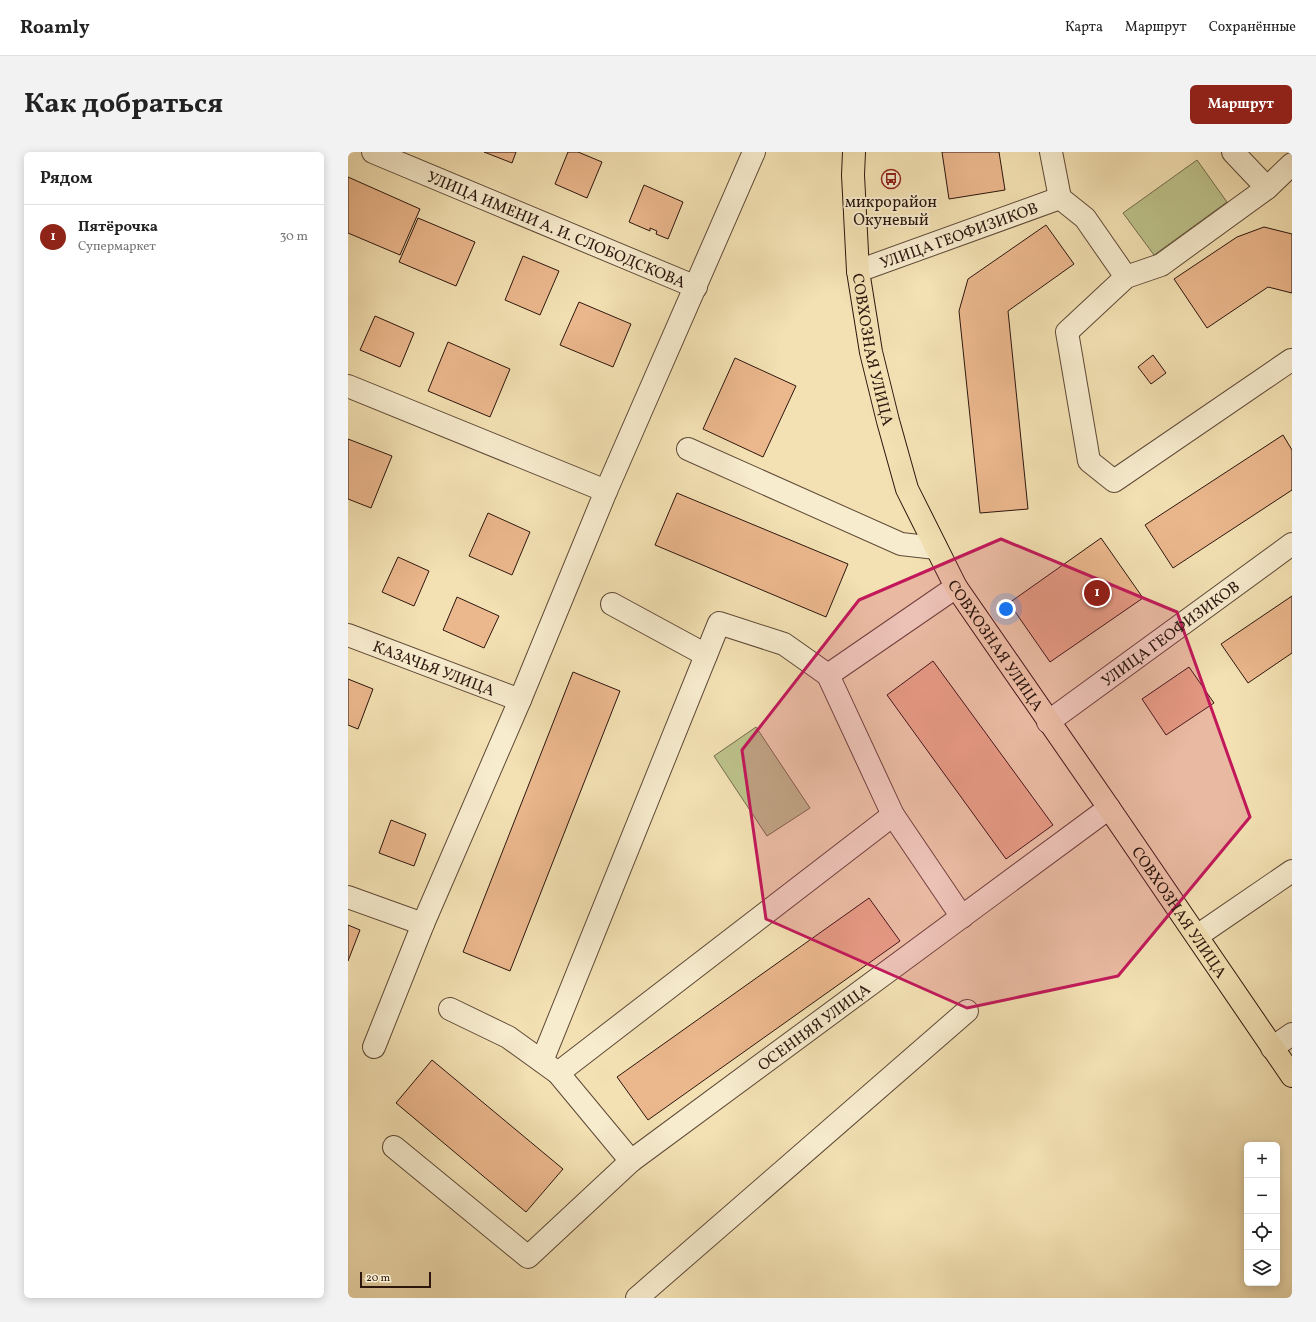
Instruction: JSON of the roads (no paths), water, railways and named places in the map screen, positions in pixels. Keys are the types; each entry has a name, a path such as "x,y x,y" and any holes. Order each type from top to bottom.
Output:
{"main road":[{"name":"СОВХОЗНАЯ УЛИЦА","path":"854,152 853,175 858,271 871,352 907,489 956,587 1292,1076"}],"street":[{"name":"УЛИЦА ИМЕНИ А. И. СЛОБОДСКОВА","path":"373,152 696,287"},
{"path":"374,1047 424,924 520,700 606,491 754,152"},
{"name":"УЛИЦА ГЕОФИЗИКОВ","path":"1051,152 1060,198 1086,218 1126,277"},
{"path":"1233,152 1267,188"},
{"path":"1292,164 1267,188 1160,265 1126,277 1067,332 1090,461 1114,480 1284,364 1291,360 1292,362"},
{"name":"УЛИЦА ГЕОФИЗИКОВ","path":"858,271 1060,198"},
{"path":"348,386 606,491"},
{"path":"688,449 901,544 936,548"},
{"name":"УЛИЦА ГЕОФИЗИКОВ","path":"1048,722 1292,544"},
{"path":"828,675 956,587"},
{"path":"612,604 706,655"},
{"path":"550,1067 719,623 784,644 828,675 893,815 962,917"},
{"name":"КАЗАЧЬЯ УЛИЦА","path":"348,634 520,700"},
{"name":"ОСЕННЯЯ УЛИЦА","path":"394,1147 528,1258 631,1161 1109,808"},
{"path":"550,1067 893,815"},
{"path":"1197,936 1292,871"},
{"path":"348,897 424,924"},
{"path":"450,1009 508,1038 550,1067 631,1161"},
{"path":"636,1298 967,1011"},
{"path":"1272,1048 1292,1034"}],"place":[{"name":"микрорайон Окуневый","path":"891,179"},
{"name":"Пятёрочка","path":"1097,593"}]}
